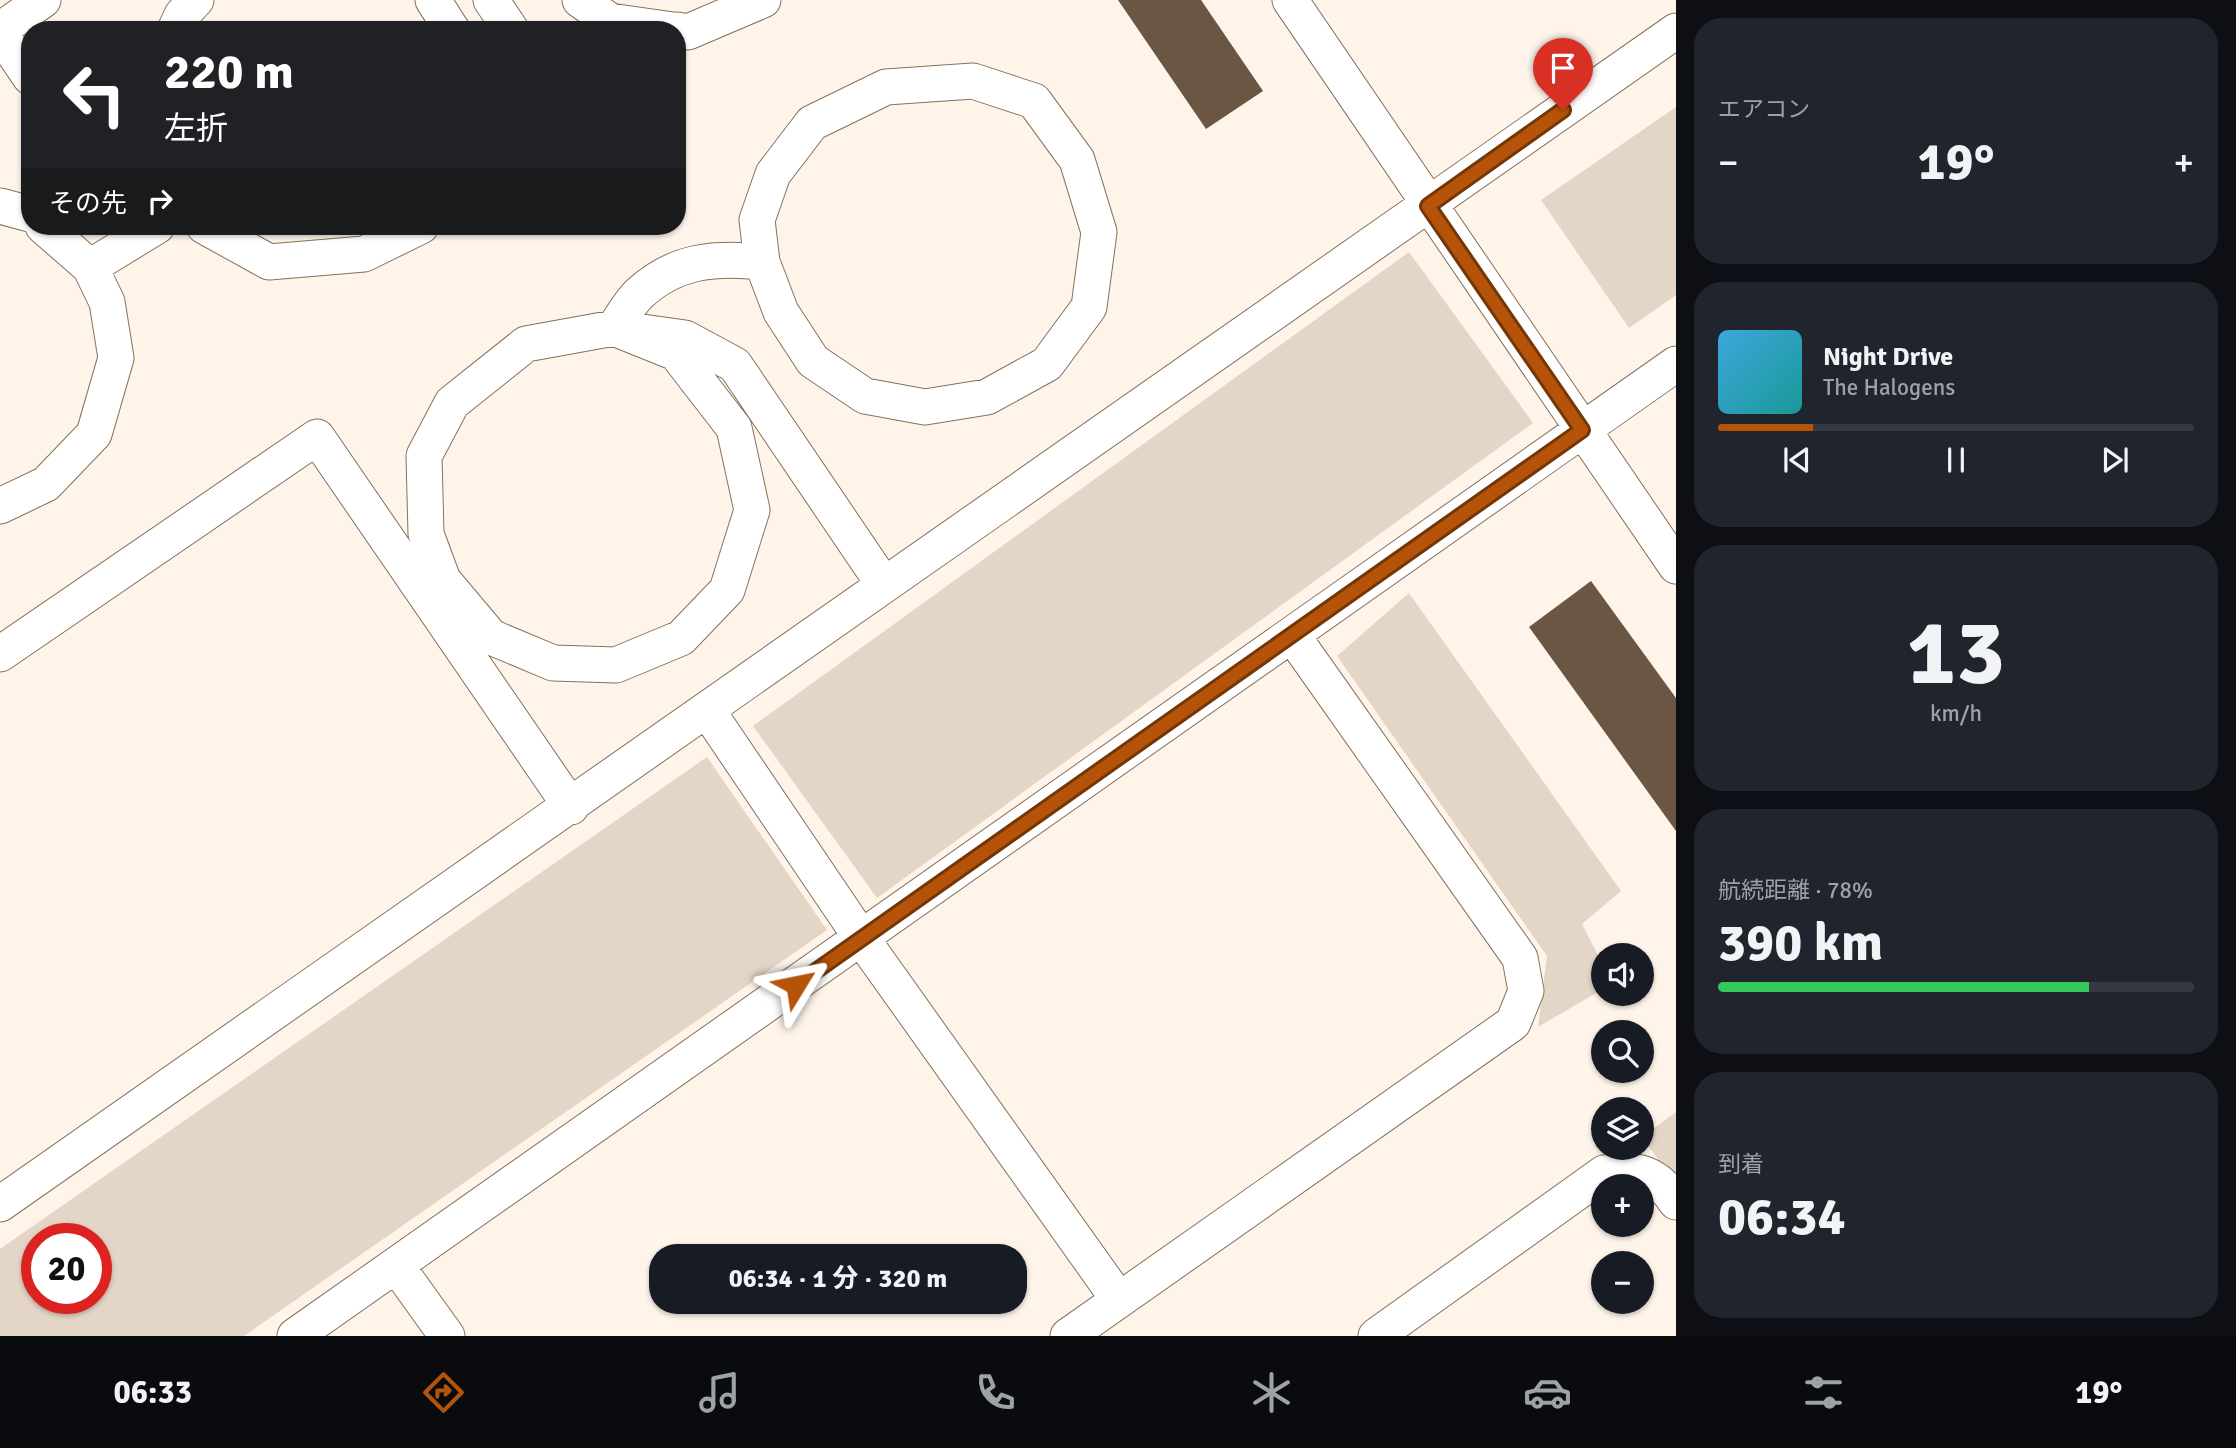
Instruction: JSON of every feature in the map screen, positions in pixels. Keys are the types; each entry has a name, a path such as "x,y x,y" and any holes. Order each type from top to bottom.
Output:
{"lane":[{"path":"21,64 0,32 43,0"},
{"path":"179,21 196,0"},
{"path":"433,0 446,21"},
{"path":"491,0 505,21"},
{"path":"580,0 604,21"},
{"path":"686,32 763,0"},
{"path":"1290,0 1676,566"},
{"path":"0,1204 571,807 1676,31"},
{"path":"973,80 1034,101 1077,160 1099,232 1089,307 1047,364 987,397 925,407 866,396 813,361 781,312 762,262 757,220 773,174 812,123 886,88 973,80"},
{"path":"0,206 21,212"},
{"path":"0,506 46,484 94,434 116,358 107,302 90,267 54,235"},
{"path":"90,267 134,235"},
{"path":"220,235 269,262 364,254 403,235"},
{"path":"614,328 639,293 684,265 724,258 762,262"},
{"path":"614,328 676,354 734,428 752,510 727,590 681,638 616,665 553,663 491,637 443,580 426,534 424,456 452,403 527,344 614,328 685,338 735,365 884,585"},
{"path":"295,1336 1676,364"},
{"path":"0,654 317,436 571,807"},
{"path":"1068,1336 1513,1023 1526,991 1520,958 1292,635"},
{"path":"708,710 862,939 1119,1300"},
{"path":"1376,1336 1604,1173 1627,1169 1651,1174 1676,1202"},
{"path":"396,1265 447,1336"}],"shaded area":[{"path":"1676,107 1676,295 1629,328 1541,200"},
{"path":"1409,252 1533,423 877,898 753,726"},
{"path":"1409,593 1621,891 1582,924 1592,943 1591,996 1538,1027 1547,956 1337,656"},
{"path":"707,757 827,930 244,1336 0,1336 0,1249 21,1234 21,1314 112,1314 112,1223 37,1223"},
{"path":"1676,1112 1676,1184 1654,1154 1654,1128"}],"building":[{"path":"1118,0 1201,0 1263,91 1206,129"},
{"path":"1591,581 1676,698 1676,831 1529,627"}],"route":[{"path":"796,985 1582,430 1428,206 1563,110"}]}
